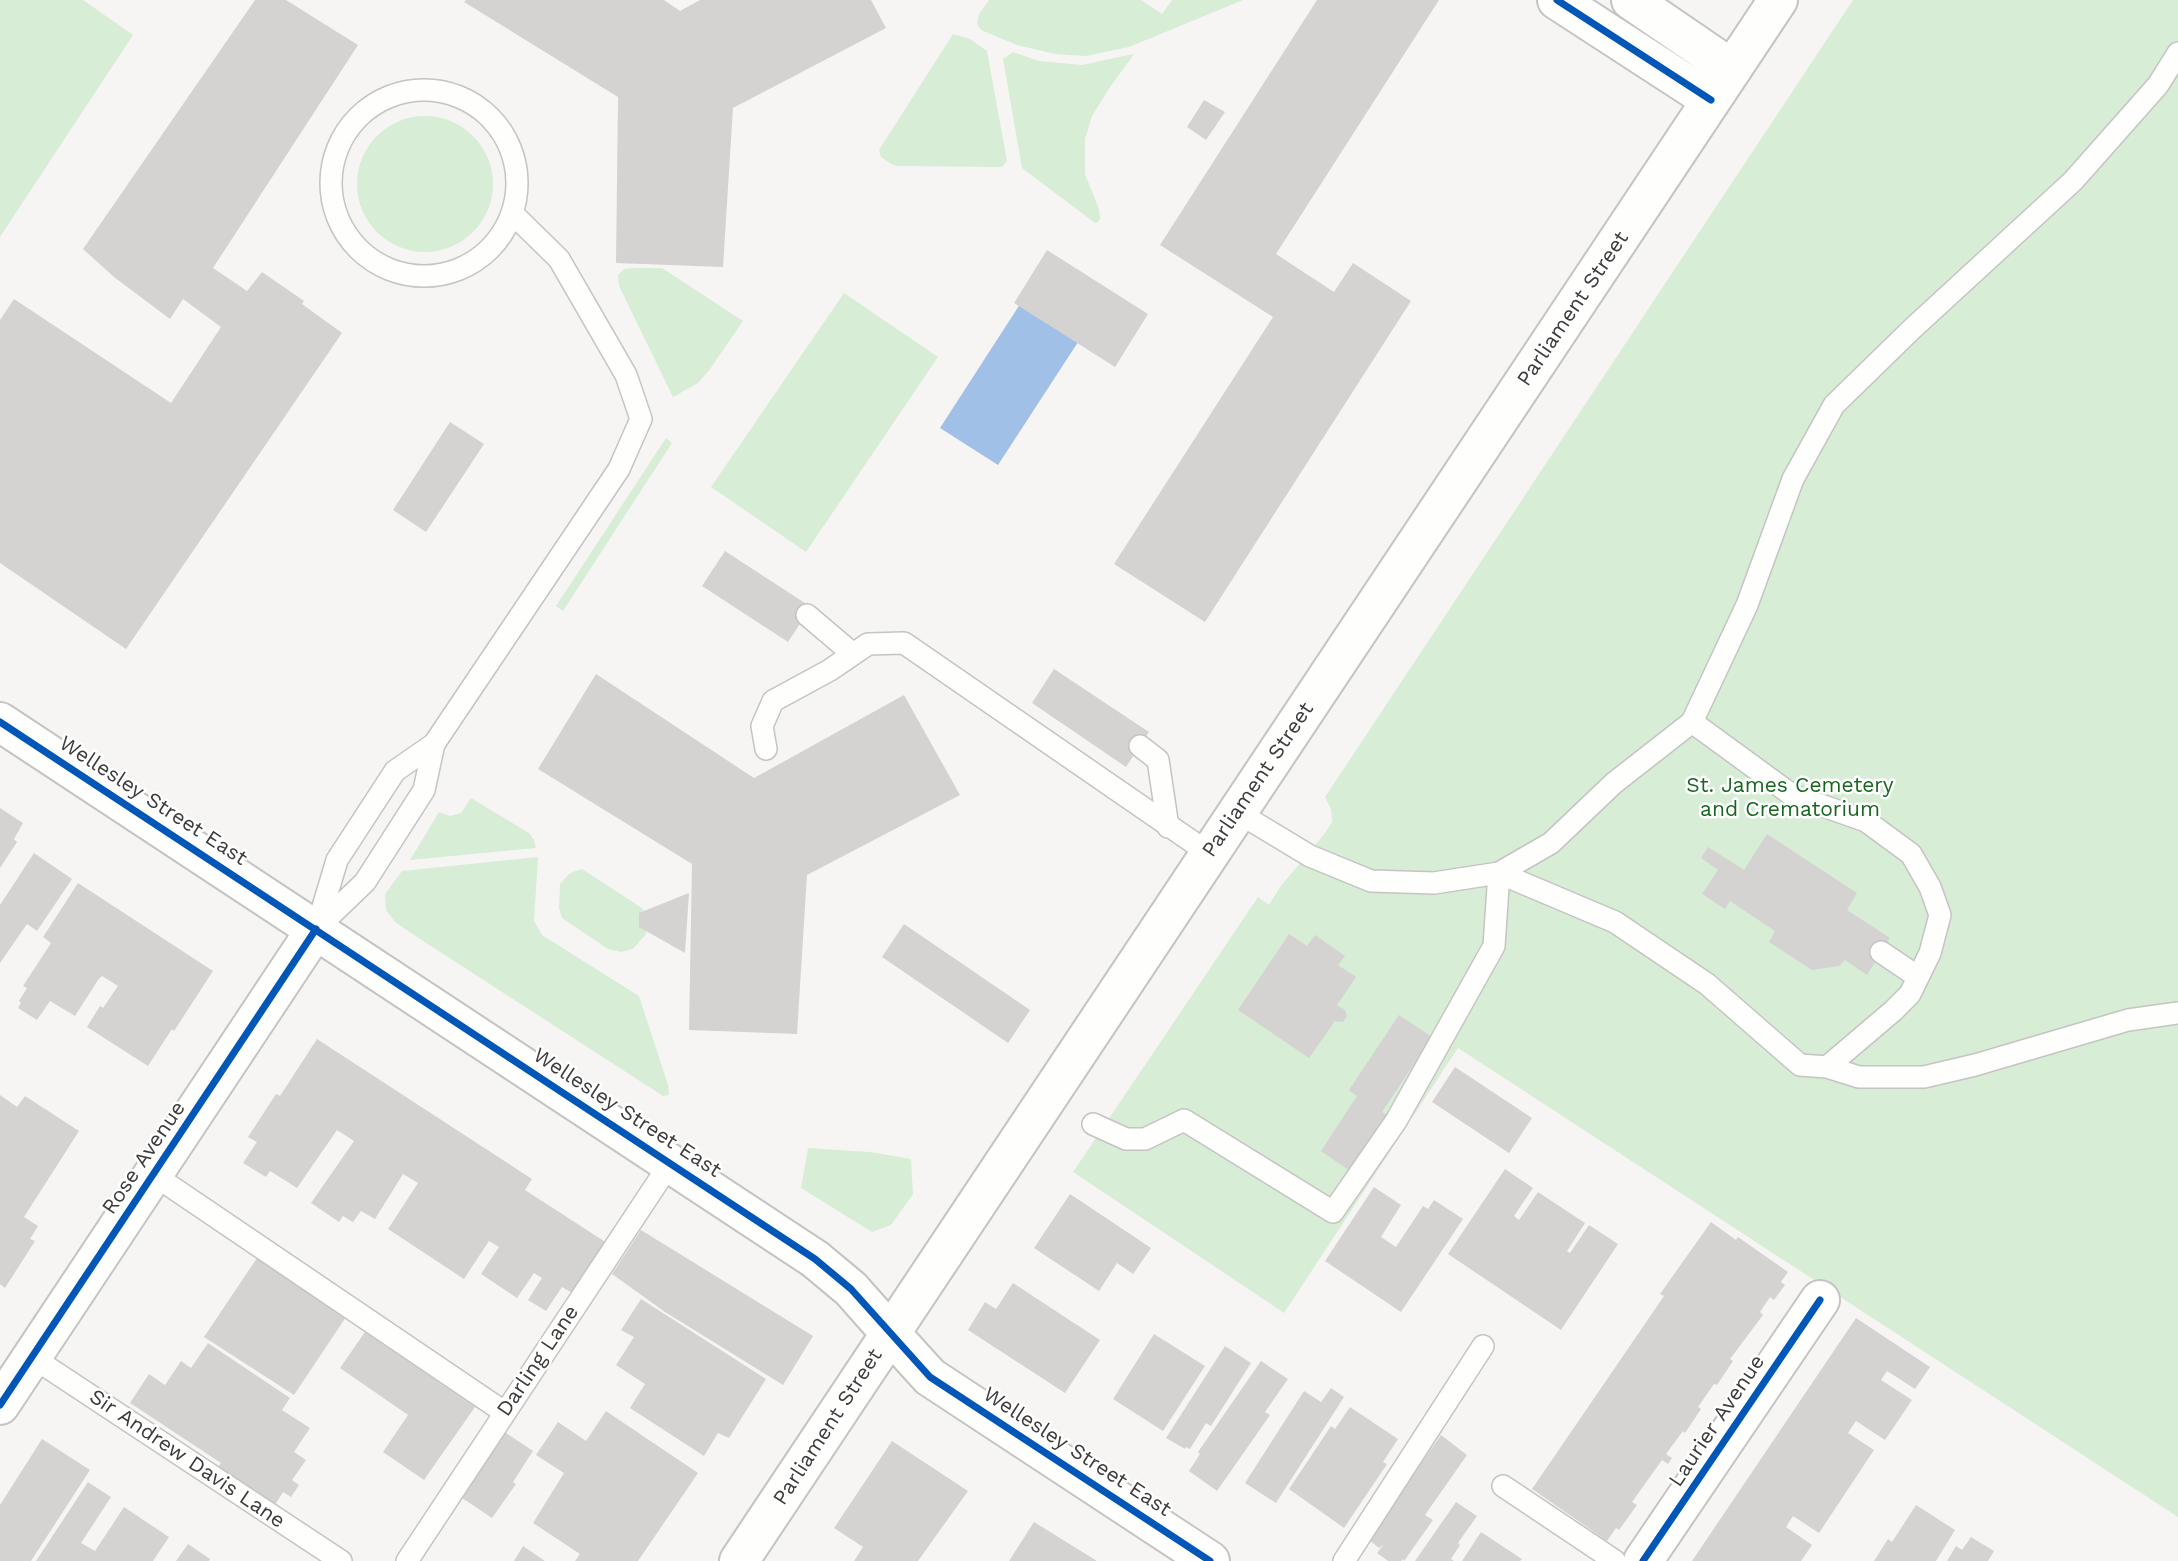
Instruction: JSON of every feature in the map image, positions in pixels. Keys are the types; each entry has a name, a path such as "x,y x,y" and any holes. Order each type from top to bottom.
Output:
{"street":[{"path":"1557,0 1711,100"},
{"path":"1631,0 1732,69"},
{"name":"Parliament Street","path":"739,1561 1778,0"},
{"name":"Wellesley Street East","path":"0,722 815,1259 852,1289 930,1377 1187,1555"},
{"name":"Rose Avenue","path":"0,1405 316,929"},
{"name":"Laurier Avenue","path":"1643,1561 1820,1300"}],"lane":[{"path":"1237,812 1310,856 1371,881 1434,883 1499,873 1550,843 1614,783 1692,722 1747,605 1793,479 1834,405 1912,329 2073,181 2158,85 2178,53"},
{"path":"430,90 454,94 476,106 494,121 508,142 515,165 517,190 512,213 501,235 485,254 465,267 442,275 429,276 393,271 372,260 353,244 339,224 332,201 330,176 335,152 346,130 362,112 383,99 406,92 430,90"},
{"path":"316,929 337,860 395,771 434,744 619,469 640,419 626,375 559,258 512,213"},
{"path":"807,615 853,654"},
{"path":"765,749 762,726 773,701 823,675 868,644 904,643 1210,854"},
{"path":"1692,722 1793,795 1866,821 1911,853 1930,887 1940,915 1930,953 1910,994 1827,1067"},
{"path":"316,929 365,882 424,790 434,744"},
{"path":"1140,746 1158,760 1168,827"},
{"path":"1499,873 1615,922 1707,984 1800,1065 1827,1067 1859,1077 1924,1077 1975,1065 2128,1020 2178,1013"},
{"path":"1093,1124 1126,1139 1145,1139 1184,1120 1333,1212 1396,1121 1494,946 1499,873"},
{"path":"1881,952 1918,977"},
{"name":"Darling Lane","path":"407,1561 671,1163"},
{"path":"154,1175 505,1412"},
{"path":"1344,1561 1483,1346"},
{"name":"Sir Andrew Davis Lane","path":"32,1357 341,1561"},
{"path":"1503,1486 1615,1561"}],"green space":[{"path":"0,0 83,0 133,35 0,237"},
{"path":"989,0 1141,0 1162,14 1172,0 1243,0 1129,47 1086,56 1055,54 1017,45 981,30 977,24 979,14"},
{"name":"St. James Cemetery and Crematorium","path":"1853,0 2178,0 2178,1517 1458,1048 1284,1313 1073,1172 1258,897 1269,905 1280,887 1325,833 1332,822 1331,809 1325,797"},
{"path":"953,34 970,39 987,51 1007,161 1002,167 891,164 881,157 879,150"},
{"path":"1013,52 1039,61 1082,65 1133,54 1092,116 1085,139 1085,174 1099,209 1098,222 1095,223 1022,168 1003,59"},
{"path":"425,116 451,121 473,136 488,158 493,184 488,210 473,232 451,247 425,252 399,247 377,232 362,210 357,184 362,158 377,136 399,121"},
{"path":"662,268 743,321 698,383 673,397 619,286 618,275 624,269"},
{"path":"844,293 938,357 806,552 711,487"},
{"path":"666,438 672,443 563,611 556,606"},
{"path":"471,798 529,833 536,848 410,860 439,812 450,816 461,813"},
{"path":"538,857 534,921 542,935 639,996 669,1095 663,1096 417,937 395,922 386,910 385,894 402,871"},
{"path":"582,869 642,908 648,919 646,934 633,949 621,952 608,949 562,918 559,908 560,884 570,873"},
{"path":"808,1148 870,1152 911,1159 913,1194 891,1225 872,1232 801,1188"}],"water":[{"path":"1024,298 1082,336 998,465 940,428"}],"building":[{"path":"255,0 286,0 358,45 213,268 247,291 262,272 304,301 302,304 342,333 126,649 0,563 0,320 14,299 171,403 221,327 183,299 170,319 114,277 83,249"},
{"path":"664,0 680,11 700,0 871,0 886,28 733,108 723,267 616,263 618,97 464,2"},
{"path":"1317,0 1439,0 1276,254 1334,292 1353,263 1411,301 1205,622 1114,564 1273,317 1160,245"},
{"path":"1204,100 1225,112 1206,140 1187,127"},
{"path":"1047,250 1148,314 1115,367 1014,303"},
{"path":"450,422 484,444 426,532 393,510"},
{"path":"725,551 811,607 788,642 702,586"},
{"path":"1054,669 1149,732 1126,767 1032,703"},
{"path":"596,674 754,778 904,695 960,795 807,875 797,1034 689,1030 692,864 538,769"},
{"path":"0,808 23,823 14,839 17,842 0,868"},
{"path":"1767,834 1857,893 1847,910 1890,938 1867,975 1845,960 1839,966 1812,970 1769,942 1775,931 1730,901 1725,909 1702,894 1718,870 1701,858 1708,847 1744,870"},
{"path":"34,853 72,879 37,931 27,924 0,963 0,905"},
{"path":"78,883 213,971 148,1066 87,1027 100,1006 103,1008 118,986 102,976 75,1016 50,1001 37,1020 18,1008 27,988 23,986 51,943 43,937"},
{"path":"689,893 685,953 639,927 639,913"},
{"path":"904,924 1030,1010 1008,1043 882,957"},
{"path":"1289,934 1307,946 1315,935 1345,956 1338,965 1356,977 1337,1005 1345,1010 1347,1016 1343,1022 1335,1021 1309,1058 1238,1010"},
{"path":"1399,1015 1432,1037 1382,1112 1391,1117 1353,1173 1321,1151 1357,1096 1349,1090"},
{"path":"317,1039 532,1179 525,1190 607,1243 574,1294 562,1287 546,1311 528,1300 542,1278 534,1273 517,1298 481,1274 499,1247 489,1241 464,1279 388,1229 418,1183 403,1174 375,1219 361,1211 353,1222 343,1216 339,1222 311,1203 354,1141 337,1130 297,1188 270,1171 266,1177 243,1163 257,1142 248,1137 276,1094 280,1096"},
{"path":"1455,1067 1532,1118 1509,1153 1432,1102"},
{"path":"0,1095 17,1107 25,1096 79,1131 24,1217 38,1226 30,1239 35,1241 5,1288 0,1284"},
{"path":"1505,1169 1533,1188 1514,1216 1519,1220 1538,1192 1585,1223 1567,1251 1570,1253 1589,1225 1618,1244 1561,1330 1448,1254"},
{"path":"1374,1187 1401,1205 1381,1237 1396,1247 1423,1206 1428,1209 1434,1200 1463,1219 1401,1312 1325,1261"},
{"path":"1070,1194 1151,1248 1133,1274 1117,1263 1099,1291 1034,1248"},
{"path":"1711,1222 1736,1240 1738,1237 1788,1272 1781,1282 1785,1285 1774,1300 1770,1297 1760,1312 1763,1315 1730,1359 1733,1361 1698,1407 1701,1409 1685,1433 1683,1431 1666,1454 1672,1458 1668,1464 1662,1460 1632,1502 1637,1505 1619,1530 1616,1528 1607,1541 1532,1489 1664,1296 1660,1294"},
{"path":"641,1230 813,1336 783,1385 665,1312 612,1274"},
{"path":"257,1258 346,1317 294,1395 204,1337"},
{"path":"1013,1283 1100,1340 1065,1393 968,1330 985,1302 996,1309"},
{"path":"641,1299 766,1379 729,1438 718,1433 704,1456 630,1408 645,1384 616,1365 634,1337 621,1330"},
{"path":"1856,1318 1930,1367 1915,1389 1887,1371 1881,1380 1912,1400 1885,1440 1856,1421 1848,1433 1874,1450 1819,1533 1793,1516 1786,1527 1812,1545 1801,1561 1692,1561"},
{"path":"365,1332 475,1407 424,1480 383,1452 408,1415 340,1368"},
{"path":"1154,1334 1205,1366 1163,1431 1113,1399"},
{"path":"208,1343 290,1398 282,1410 310,1428 294,1452 306,1460 292,1480 299,1485 291,1497 283,1492 275,1505 218,1467 221,1463 130,1403 149,1374 165,1385 181,1361 191,1368"},
{"path":"1225,1346 1251,1363 1211,1426 1206,1423 1190,1449 1185,1449 1166,1438"},
{"path":"1261,1361 1288,1379 1265,1412 1270,1415 1217,1491 1189,1471 1200,1454 1198,1452"},
{"path":"1331,1388 1344,1397 1276,1503 1245,1483 1304,1391 1321,1402"},
{"path":"1350,1407 1398,1439 1383,1462 1387,1464 1344,1528 1289,1489 1331,1426 1335,1429"},
{"path":"606,1411 698,1473 638,1561 575,1561 580,1554 533,1523 564,1473 536,1455 558,1422 586,1441"},
{"path":"503,1431 533,1451 513,1482 516,1484 492,1518 459,1496"},
{"path":"1441,1435 1467,1455 1425,1515 1433,1520 1404,1561 1388,1561 1377,1553 1384,1544 1379,1548 1368,1539"},
{"path":"42,1439 90,1470 31,1561 0,1561 0,1505"},
{"path":"892,1441 968,1491 918,1561 854,1561 863,1547 834,1528"},
{"path":"88,1482 111,1497 81,1543 95,1551 124,1507 169,1537 153,1561 36,1561"},
{"path":"1456,1502 1477,1516 1458,1543 1460,1545 1451,1559 1454,1561 1415,1561"},
{"path":"1916,1505 1955,1530 1936,1561 1874,1561 1888,1539 1892,1542"},
{"path":"1034,1522 1097,1561 1009,1561"},
{"path":"1481,1532 1522,1559 1462,1561"},
{"path":"1971,1537 1994,1551 1988,1561 1947,1561 1956,1546 1962,1550"},
{"path":"188,1544 210,1559 209,1561 176,1561"},
{"path":"523,1546 545,1561 514,1561"}],"cycle path":[{"path":"1557,0 1711,100"},
{"path":"0,722 815,1259 851,1289 930,1377 1210,1561"},
{"path":"0,1405 316,929"},
{"path":"1643,1561 1820,1300"}]}
